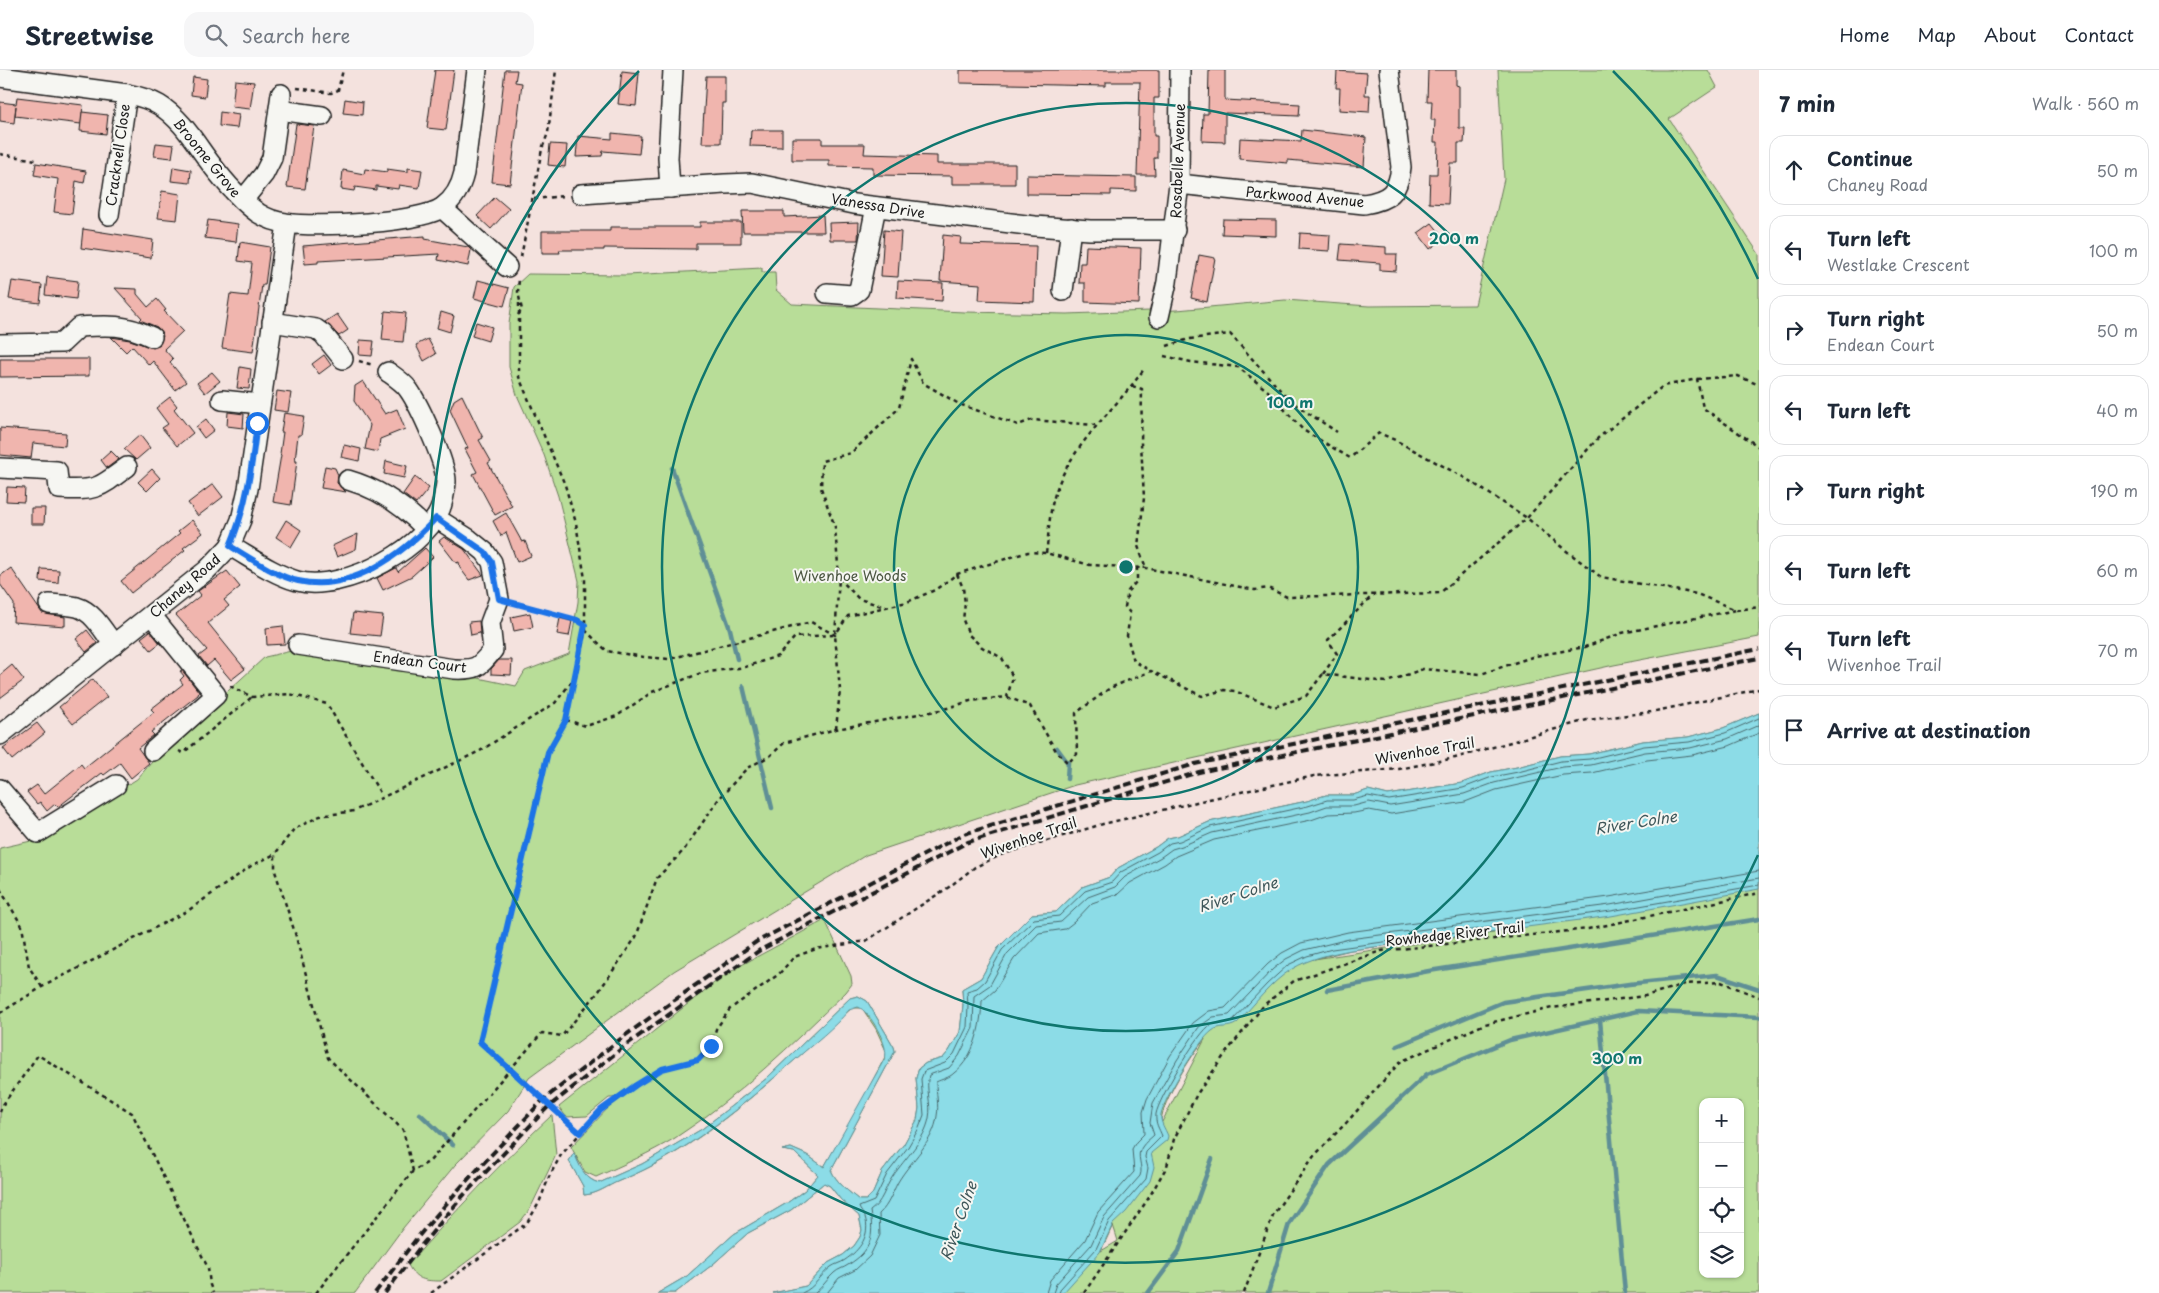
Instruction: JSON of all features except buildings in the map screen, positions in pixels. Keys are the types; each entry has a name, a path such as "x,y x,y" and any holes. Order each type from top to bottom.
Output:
{"street":[{"name":"Broome Grove","path":"0,77 127,94 158,104 172,115 193,138 211,165 243,200 269,218 287,224 382,222 413,218 442,208 453,198 461,185 477,70"},
{"path":"670,188 668,158 673,70"},
{"name":"Rosabelle Avenue","path":"1158,317 1167,282 1180,184 1180,70"},
{"name":"Parkwood Avenue","path":"1180,184 1364,204 1381,201 1392,194 1400,182 1402,167 1389,70"},
{"name":"Cracknell Close","path":"109,215 127,94"},
{"path":"243,200 264,174 272,158 280,102 322,116"},
{"name":"Vanessa Drive","path":"581,194 752,184 876,207 1035,226 1175,230"},
{"path":"827,293 852,295 859,290 876,207"},
{"path":"442,208 516,266"},
{"name":"Chaney Road","path":"0,735 152,616 207,570 230,546 241,520 248,489 287,224"},
{"path":"1062,291 1071,228"},
{"path":"272,322 316,329 323,334 343,359"},
{"path":"0,344 62,343 79,327 110,324 136,329 152,337"},
{"path":"230,546 264,566 298,581 330,583 359,575 381,565 431,523 443,501 446,480 440,458 408,388 388,372"},
{"path":"222,400 260,404"},
{"path":"0,468 56,471 59,490 89,490 105,484 127,467"},
{"path":"348,480 365,485 390,498 485,552 492,562 499,599"},
{"name":"Endean Court","path":"298,645 472,670 482,663 493,650 490,624 499,599"},
{"path":"49,604 78,607 86,612 114,644"},
{"path":"152,616 216,695 157,747"},
{"path":"0,789 38,833 116,785"}],"path":[{"path":"280,102 282,88 331,93 338,90 343,70"},
{"path":"556,70 548,133 542,149 534,199 516,266 519,303 519,377 565,486 576,524 585,579 585,630 566,720 548,752 480,1042 580,1133"},
{"path":"0,154 36,160"},
{"path":"534,199 581,194"},
{"path":"1167,346 1190,339 1230,334 1290,401 1337,432"},
{"path":"1164,356 1191,362 1238,367 1268,391 1303,430 1350,458 1379,434 1395,440 1465,478 1527,518 1602,577 1697,594 1736,610"},
{"path":"343,359 369,363 388,372"},
{"path":"836,728 840,690 835,635 839,578 835,527 821,488 822,461 852,453 899,408 911,359 923,382 959,404 1018,425 1032,420 1096,425"},
{"path":"1046,554 1054,497 1071,458 1096,425 1132,386 1144,369"},
{"path":"835,635 848,616 907,602 935,590 958,574 1028,552 1046,554 1090,565 1146,568 1255,590 1268,588 1287,597 1440,593 1527,518 1598,438 1664,386 1697,379 1738,376 1759,385"},
{"path":"1697,379 1703,408 1759,447"},
{"path":"1132,386 1142,390 1141,443 1144,498 1138,546 1146,568"},
{"path":"1137,567 1137,582 1128,591 1125,606 1130,613 1127,636 1134,661 1202,696 1224,690 1274,707 1306,696 1337,654 1328,640 1374,594"},
{"path":"958,574 963,588 965,603 963,620 969,635 982,647 1002,658 1013,678 1007,697"},
{"path":"839,578 859,598 883,607"},
{"path":"499,599 585,622"},
{"path":"1323,674 1387,682 1423,670 1481,674 1535,656 1585,647 1622,633 1759,606"},
{"path":"585,630 608,650 644,657 669,659 718,648 811,622 835,635"},
{"path":"566,720 586,726 617,716 652,692 701,673 745,667 778,656 795,637 835,635"},
{"path":"316,1293 413,1171 430,1161 512,1070 542,1033 562,1036 599,991 636,937 658,878 684,850 718,800 747,768 770,756 784,744 836,728 941,710 970,701 1007,697 1030,706 1056,751 1068,763 1077,754 1076,713 1110,688 1151,671"},
{"path":"0,1013 42,987 189,910 251,866 275,854 294,829 320,816 354,811 382,796 480,751 555,703 574,679"},
{"path":"211,690 225,684 252,696 290,694 327,704 382,796"},
{"name":"Wivenhoe Trail","path":"431,1293 526,1222 539,1202 561,1155 601,1110 662,1069 698,1060 711,1046 716,1030 730,1009 779,974 794,957 816,949 866,941 950,887 975,866 1003,854 1103,824 1314,776 1400,769 1456,758 1587,720 1651,712 1759,689"},
{"path":"157,747 166,747 184,753 252,696"},
{"path":"275,854 275,871 295,933 328,1058 403,1130 413,1171"},
{"path":"0,889 22,926 29,967 42,987"},
{"name":"Rowhedge River Trail","path":"1084,1293 1148,1199 1167,1166 1174,1139 1198,1094 1228,1050 1266,1004 1294,981 1381,951 1588,929 1759,893"},
{"path":"1244,1293 1273,1215 1314,1156 1400,1062 1485,1024 1552,1008 1645,996 1686,984 1721,982 1759,997"},
{"path":"0,1112 2,1106 38,1055 132,1113 208,1268 213,1293"}],"green space":[{"name":"Wivenhoe Woods","path":"1498,70 1708,70 1717,87 1669,119 1759,254 1759,637 1614,665 1075,785 866,855 674,971 529,1078 508,1111 455,1165 403,1228 355,1293 0,1293 0,848 40,839 137,779 159,754 265,657 300,649 464,675 516,686 525,671 569,654 578,602 579,581 558,496 544,455 517,395 509,367 509,324 514,287 528,274 627,275 762,268 762,272 775,272 776,290 792,304 964,312 1067,314 1177,310 1285,300 1369,306 1475,305 1504,179"},
{"path":"1759,713 1759,785 1462,829 898,1276 773,1293 806,1286 828,1263 843,1255 854,1246 860,1237 862,1230 859,1216 841,1200 830,1186 824,1183 791,1210 748,1233 712,1265 675,1293 658,1293 687,1276 734,1234 787,1203 805,1190 818,1175 794,1152 782,1150 791,1148 807,1155 824,1167 887,1053 876,1029 862,1008 852,1008 844,1014 822,1036 726,1118 701,1136 647,1168 598,1191 584,1195 583,1186 569,1161 575,1154 571,1147 620,1098 609,1098 587,1116 566,1117 559,1107 714,983 736,968 825,920 851,976 852,984 805,1031 721,1105 666,1143 596,1177 585,1172 576,1156 584,1173 599,1183 642,1164 702,1129 767,1078 850,998 858,996 867,1001 895,1051 831,1170 839,1183 851,1194 859,1200 866,1200 873,1193 882,1172 904,1144 917,1120 919,1108 916,1078 919,1068 926,1063 943,1058 960,1032 963,1005 962,989 981,978 998,948 1032,914 1056,912 1082,887 1110,877 1118,868 1156,847 1168,838 1178,836 1209,822 1307,801 1326,795 1353,795 1368,790 1388,795 1462,783 1491,772 1560,756 1589,754 1643,741 1688,737 1723,728"},
{"path":"1759,816 1759,1293 930,1293 1129,1015","holes":["1494,932 1314,959 1351,950","1205,1039 1162,1122 1161,1122 1166,1103 1172,1091 1185,1067","1113,1225 1118,1241 1101,1251"]},
{"path":"552,1115 556,1155 530,1209 520,1222 441,1281 422,1279 414,1274 408,1265 478,1188"}],"water":[{"name":"River Colne","path":"1759,713 1759,889 1611,916 1351,950 1313,959 1292,969 1270,987 1237,1023 1215,1029 1199,1046 1168,1096 1161,1114 1161,1120 1168,1136 1167,1140 1151,1153 1154,1167 1150,1181 1126,1212 1113,1224 1100,1252 1063,1293 773,1293 806,1286 828,1263 843,1255 854,1246 860,1237 862,1230 859,1216 841,1200 830,1186 824,1183 791,1210 748,1233 712,1265 675,1293 658,1293 687,1276 734,1234 787,1203 805,1190 818,1175 794,1152 782,1150 791,1148 807,1155 824,1167 885,1058 886,1053 878,1030 868,1015 858,1007 849,1010 776,1076 712,1128 643,1170 598,1191 584,1195 583,1186 569,1161 574,1153 586,1175 599,1183 642,1164 702,1129 767,1078 850,998 858,996 867,1001 895,1051 831,1170 839,1183 851,1194 859,1200 866,1200 873,1193 882,1172 904,1144 917,1120 919,1108 916,1078 919,1068 926,1063 943,1058 960,1032 963,1005 962,989 981,978 998,948 1032,914 1056,912 1082,887 1110,877 1118,868 1156,847 1168,838 1178,836 1209,822 1307,801 1326,795 1353,795 1368,790 1388,795 1462,783 1491,772 1560,756 1589,754 1643,741 1688,737 1723,728"}],"waterway":[{"path":"672,468 730,629 737,659"},
{"path":"743,686 772,808"},
{"path":"1057,748 1068,763 1067,779"},
{"path":"1327,990 1429,971 1759,919"},
{"path":"1397,1046 1503,1002 1629,984 1717,975 1759,989"},
{"path":"1268,1293 1289,1224 1329,1165 1427,1074 1510,1040 1638,1011 1759,1017"},
{"path":"1600,1020 1625,1293"},
{"path":"420,1114 453,1145"},
{"path":"1148,1293 1179,1251 1212,1159"}],"railway":[{"path":"375,1293 417,1238 459,1189 543,1100 623,1037 756,942 964,834 1195,764 1759,649"},
{"path":"385,1293 462,1197 547,1108 626,1045 760,950 968,842 1199,772 1759,658"}],"route":[{"path":"257,423 248,489 241,520 230,546 264,566 298,581 330,583 359,575 381,565 406,547 436,518 485,552 492,562 499,599 577,620 585,625 566,720 548,752 480,1042 580,1133 601,1110 636,1085 662,1069 698,1060 711,1046"}]}
